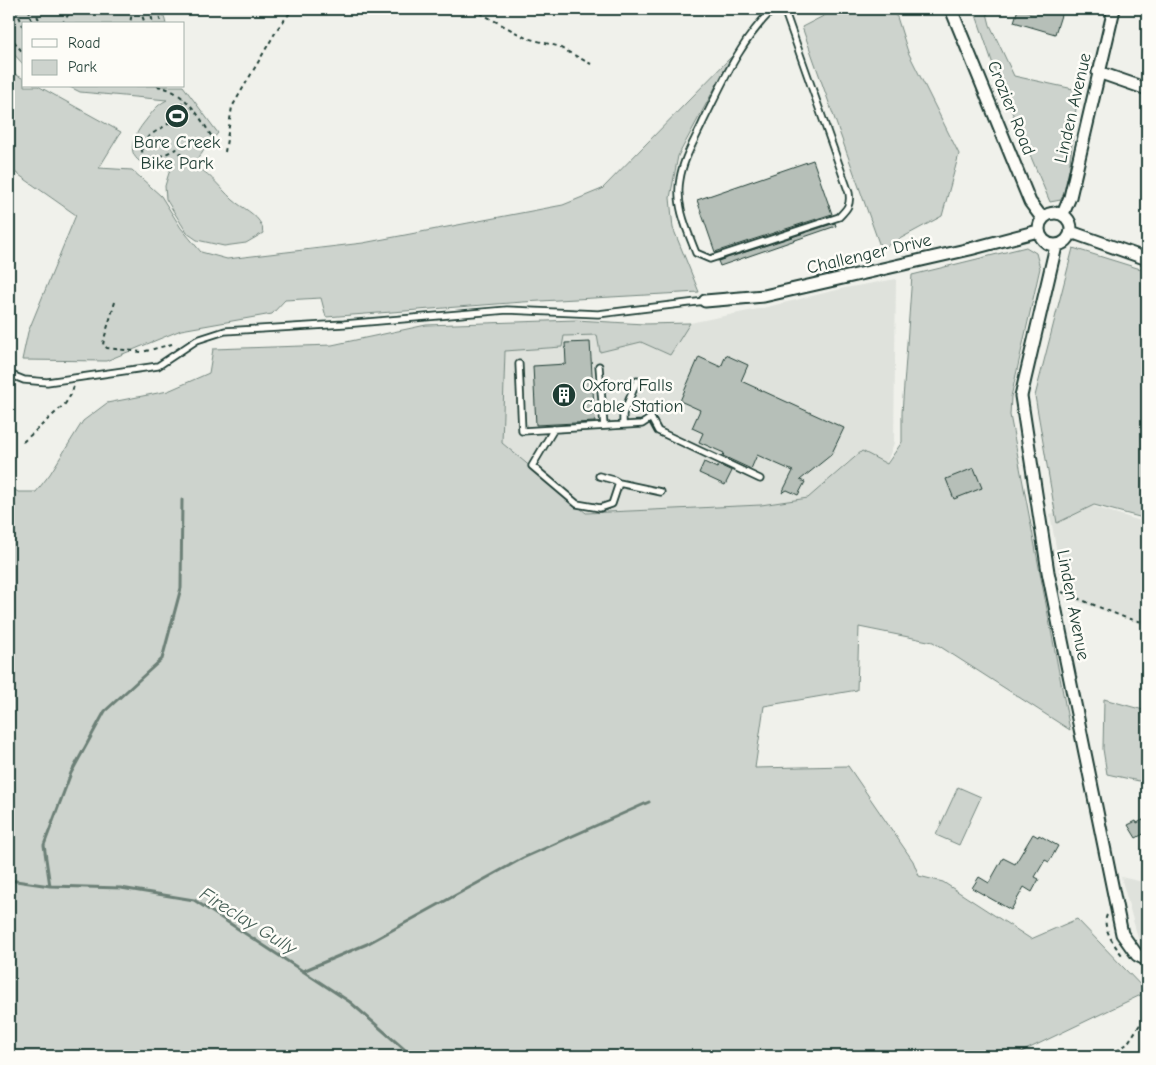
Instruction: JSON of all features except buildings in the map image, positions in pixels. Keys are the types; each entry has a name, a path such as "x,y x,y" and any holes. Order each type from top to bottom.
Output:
{"street":[{"name":"Crozier Road","path":"951,9 1030,202 1042,218"},
{"name":"Linden Avenue","path":"1063,214 1070,197 1114,9"},
{"path":"1098,72 1147,89"},
{"path":"1055,212 1063,214 1071,225 1068,239 1063,244 1056,246 1047,244 1041,239 1038,231 1042,218 1055,212"},
{"name":"Challenger Drive","path":"705,302 764,296 970,249 1038,231"},
{"path":"1071,232 1147,259"},
{"name":"Linden Avenue","path":"1056,246 1021,396 1051,587 1122,934 1137,955 1147,960"}],"lane":[{"path":"772,9 757,25 738,51 687,156 680,180 682,216 696,253 710,259 839,216 848,209 850,202 849,193 784,9"},
{"path":"9,374 24,380 46,382 158,366 197,340 225,331 344,324 507,310 598,314 705,302"},
{"path":"519,364 522,431 642,424 651,418 658,431 760,479"},
{"path":"599,366 604,426"},
{"path":"623,425 623,414 637,381"},
{"path":"554,429 532,466 577,504 600,508 612,504 619,483"},
{"path":"599,476 619,483 662,492"}],"path":[{"path":"16,9 22,23"},
{"path":"29,9 32,22"},
{"path":"41,9 37,14 43,22"},
{"path":"46,9 56,12 61,9"},
{"path":"63,22 72,9"},
{"path":"130,9 132,12 130,22"},
{"path":"140,9 144,22"},
{"path":"150,9 153,22"},
{"path":"158,9 161,22"},
{"path":"224,152 232,107 278,28 293,9"},
{"path":"473,9 526,38 557,46 591,64"},
{"path":"9,35 22,51"},
{"path":"168,88 189,103 213,139"},
{"path":"182,156 176,149 151,159 143,154 141,147 145,140 176,117 183,98"},
{"path":"115,302 103,345 108,348 142,352 171,344 197,340"},
{"path":"23,442 65,404 72,393 76,378"},
{"path":"1051,587 1126,618 1147,623"},
{"path":"1110,1056 1127,1044 1147,1014"}],"shaded area":[{"path":"896,279 894,443 883,474 849,461 809,498 761,505 587,513 502,443 505,351 562,347 563,336 597,335 600,352 641,342 670,355 690,323 845,288"},
{"path":"1089,505 1147,523 1147,626 1065,597 1050,514"},
{"path":"1121,877 1147,883 1147,947 1138,938"}],"green space":[{"path":"9,9 162,9 165,22 22,22 22,63 9,49"},
{"path":"837,9 887,9 897,17 908,52 959,154 942,216 881,249 802,27"},
{"path":"974,9 986,9 990,25 1014,76 1078,90 1066,199 1050,202 998,79"},
{"path":"732,56 678,156 670,198 673,228 699,292 523,302 326,317 321,298 285,300 272,314 181,330 106,361 22,360 28,332 76,215 9,168 9,71 22,78 22,88 42,88 121,132 99,168 132,170 161,196 181,228 201,252 227,259 363,243 563,205 602,189"},
{"path":"72,88 184,88 218,133 213,139 208,140 199,157 189,163 207,174 233,200 249,211 259,221 263,233 246,243 224,246 197,240 187,233 166,199 165,186 171,166 144,164 134,155 133,150 134,139 140,129 151,113 167,100 80,92"},
{"path":"1026,247 1036,253 1040,268 1011,397 1010,415 1070,730 933,642 859,627 857,690 764,706 755,768 848,766 913,861 919,876 943,882 1031,939 1077,919 1147,992 1013,1056 9,1056 9,486 18,492 36,492 50,474 83,421 107,403 168,391 209,373 213,349 332,345 426,325 576,320 644,324 690,323 670,355 641,342 600,352 597,335 564,336 562,347 505,351 502,443 586,513 761,505 808,498 862,451 887,464 902,442 902,413 912,275"},
{"path":"1073,248 1147,271 1147,519 1094,505 1057,523 1035,396"},
{"path":"1104,699 1147,711 1147,778 1139,781 1107,774 1103,749"},
{"path":"958,787 981,797 959,845 936,835"}],"waterway":[{"path":"50,886 44,845 71,773 105,711 162,659 181,588 182,500"},
{"path":"303,971 367,944 523,858 649,802"},
{"name":"Fireclay Gully","path":"9,880 50,886 121,888 194,900 350,1002 412,1056"}],"place":[{"name":"Bare Creek Bike Park","path":"177,116"},
{"name":"Oxford Falls Cable Station","path":"564,395"}]}
